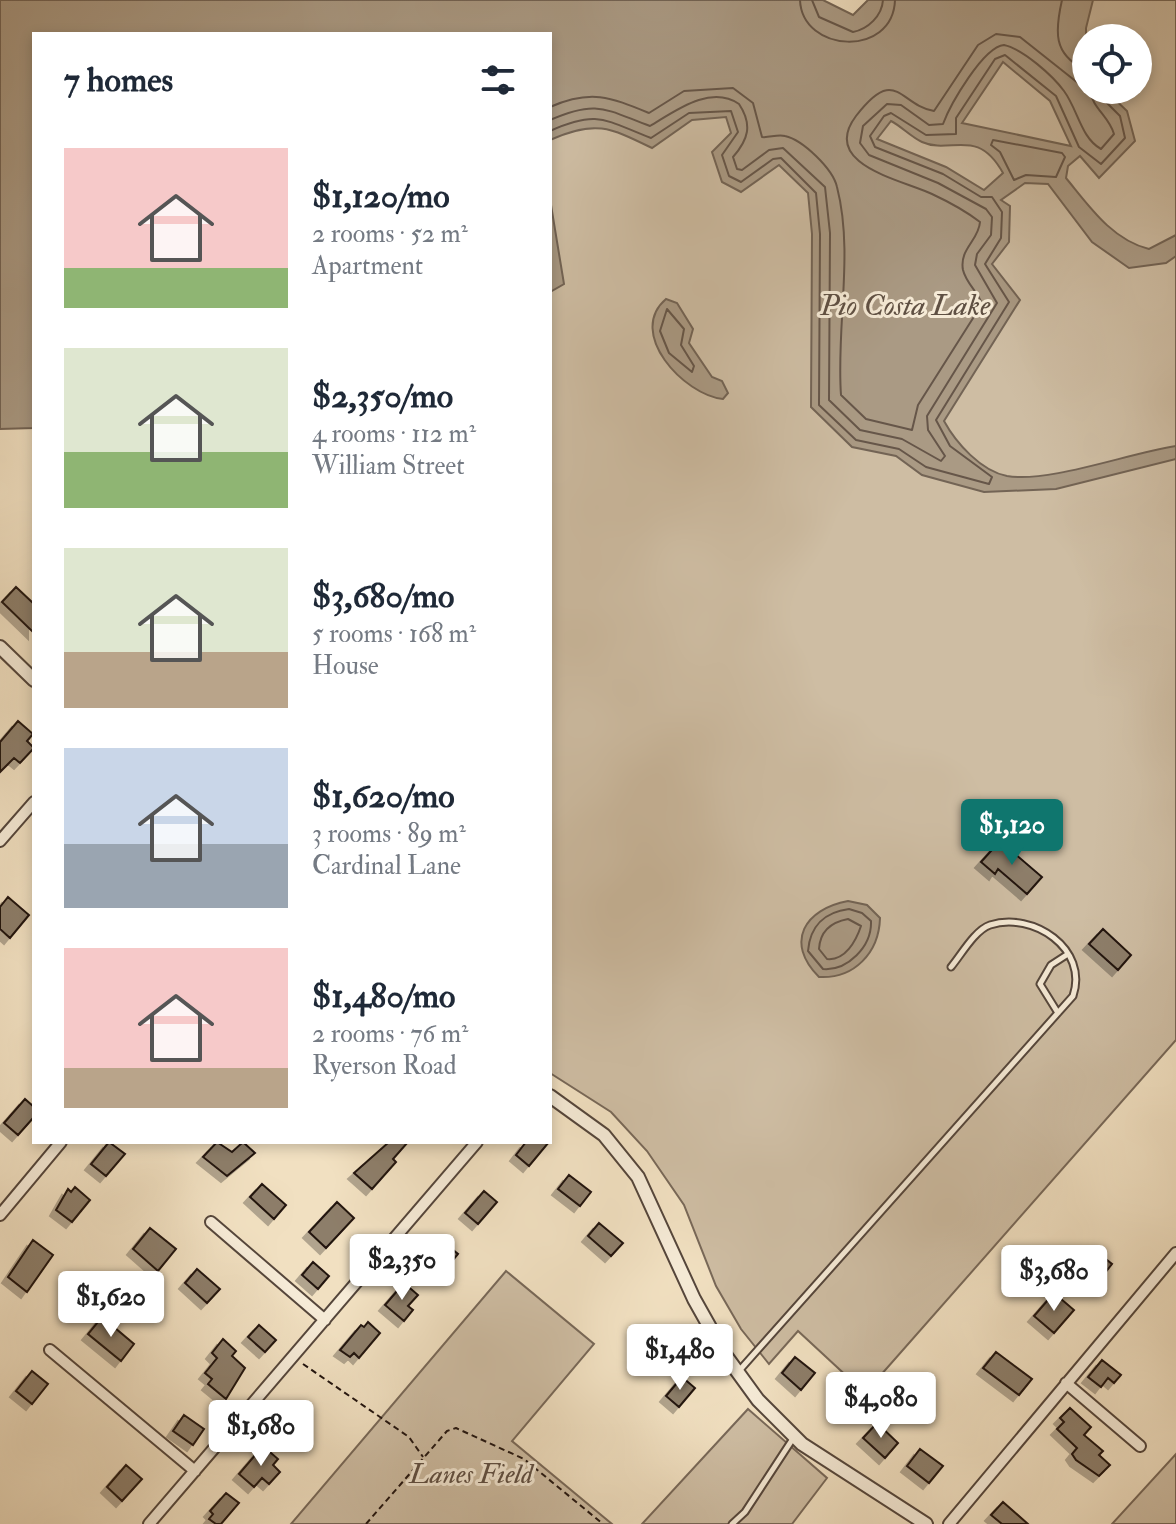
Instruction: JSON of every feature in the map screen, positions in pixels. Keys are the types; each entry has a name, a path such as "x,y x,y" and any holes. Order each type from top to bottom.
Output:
{"street":[{"path":"0,647 32,678"},
{"path":"0,841 32,804"},
{"path":"552,1097 604,1135 638,1177 694,1299 737,1373 794,1437 926,1524"},
{"path":"0,1215 59,1144"},
{"path":"149,1524 475,1144"},
{"path":"211,1222 325,1320"},
{"path":"949,1524 1176,1253"},
{"path":"50,1350 195,1471"},
{"path":"1066,1383 1140,1446"}],"lane":[{"path":"737,1373 1073,996 1077,985 1068,954 1049,932 1027,926 992,924 983,929 951,967"},
{"path":"1058,1013 1040,984 1051,965 1068,954"},
{"path":"732,1524 745,1512 794,1437"}],"path":[{"path":"303,1364 409,1437 424,1458"},
{"path":"366,1524 447,1431 456,1428 524,1459 603,1524"}],"green space":[{"path":"930,0 1176,0 1176,1040 865,1393 798,1331 769,1364 741,1329 716,1286 684,1205 647,1151 611,1112 552,1074 552,95"},
{"name":"Lanes Field","path":"506,1271 594,1344 512,1441 612,1524 291,1524"},
{"path":"748,1409 827,1478 792,1524 642,1524"},
{"path":"1176,1454 1176,1524 1112,1524"}],"water":[{"name":"Pio Costa Lake","path":"0,0 823,0 853,15 868,0 1093,0 1087,24 1072,24 1072,104 1120,104 1127,111 1135,141 1099,178 1080,156 1068,166 1066,178 1102,221 1136,245 1149,249 1176,235 1176,256 1166,263 1129,268 1092,242 1048,184 1025,183 1001,200 1010,206 1009,242 992,264 1020,300 944,421 962,447 979,462 1007,476 1045,475 1176,446 1176,459 1056,489 984,492 922,475 896,456 852,447 811,407 812,234 808,193 779,165 741,192 722,182 712,152 731,133 726,117 692,120 652,148 613,131 591,128 552,139 552,32 32,32 32,428 0,429","holes":["1003,62 1050,101 1071,146 962,123","891,121 922,142 974,146 993,159 1003,173 984,190 946,167 877,139"]},
{"path":"552,211 564,284 552,291"},
{"path":"666,299 677,303 693,329 689,343 712,377 722,381 728,393 723,399 708,395 677,375 656,345 653,328 655,313"},
{"path":"848,901 867,905 880,918 875,942 869,953 853,968 843,974 819,977 808,964 803,951 801,940 804,929 820,911"}],"building":[{"path":"16,587 32,602 32,631 2,602"},
{"path":"18,721 32,733 27,741 32,750 20,763 14,758 0,772 0,742"},
{"path":"1000,841 1042,877 1027,894 998,869 995,874 981,862"},
{"path":"8,897 29,915 10,938 0,929 0,907"},
{"path":"1103,929 1131,955 1118,970 1089,944"},
{"path":"25,1099 32,1105 32,1119 18,1135 4,1123"},
{"path":"107,1144 125,1154 106,1176 91,1164"},
{"path":"215,1144 232,1152 245,1144 255,1153 227,1176 203,1157"},
{"path":"387,1144 406,1144 393,1159 396,1162 372,1189 354,1173"},
{"path":"524,1144 547,1144 529,1166 516,1155"},
{"path":"569,1175 591,1192 580,1206 558,1189"},
{"path":"262,1184 286,1205 274,1219 250,1197"},
{"path":"75,1187 90,1200 72,1222 56,1210 68,1189 71,1192"},
{"path":"484,1191 497,1202 478,1224 465,1213"},
{"path":"337,1202 354,1218 326,1248 309,1232"},
{"path":"599,1223 623,1243 611,1256 588,1236"},
{"path":"150,1228 176,1249 158,1271 133,1249"},
{"path":"33,1240 53,1255 27,1292 8,1277"},
{"path":"442,1241 458,1254 440,1276 424,1262"},
{"path":"1093,1249 1112,1264 1093,1288 1075,1274"},
{"path":"313,1262 329,1276 318,1289 302,1275"},
{"path":"197,1269 220,1289 207,1303 185,1283"},
{"path":"404,1283 418,1295 408,1306 413,1310 404,1321 385,1305"},
{"path":"1054,1293 1074,1310 1054,1333 1034,1316"},
{"path":"102,1317 134,1344 121,1361 88,1334"},
{"path":"368,1322 380,1333 359,1358 354,1353 350,1357 340,1350 361,1325 364,1327"},
{"path":"259,1325 276,1340 265,1352 248,1337"},
{"path":"223,1339 236,1351 232,1356 245,1368 226,1399 208,1384 212,1379 205,1373 217,1358 212,1353"},
{"path":"996,1352 1032,1379 1019,1395 983,1368"},
{"path":"795,1357 815,1373 801,1390 782,1373"},
{"path":"1102,1360 1121,1375 1114,1383 1108,1378 1101,1387 1088,1377"},
{"path":"32,1371 48,1384 32,1404 16,1391"},
{"path":"682,1377 695,1388 679,1407 666,1396"},
{"path":"296,1407 310,1419 292,1440 278,1428"},
{"path":"1070,1408 1091,1427 1084,1435 1103,1451 1099,1455 1110,1465 1099,1476 1076,1460 1072,1454 1077,1448 1057,1429 1064,1422 1060,1418"},
{"path":"184,1415 204,1429 193,1445 173,1431"},
{"path":"877,1423 898,1443 885,1458 863,1438"},
{"path":"263,1446 278,1459 273,1465 280,1472 269,1484 262,1478 254,1487 239,1474"},
{"path":"920,1449 943,1466 929,1483 907,1466"},
{"path":"126,1465 142,1479 122,1501 107,1487"},
{"path":"226,1493 239,1503 221,1524 216,1524 209,1519 213,1514 210,1511"},
{"path":"1003,1502 1028,1524 1002,1524 991,1515"}]}
